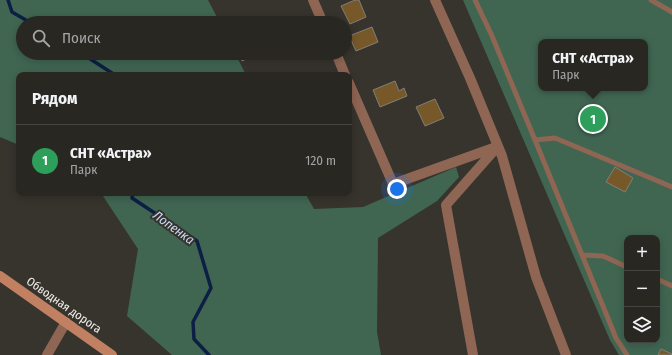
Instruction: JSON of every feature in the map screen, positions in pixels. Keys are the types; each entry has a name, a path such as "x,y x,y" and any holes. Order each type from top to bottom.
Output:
{"main road":[{"name":"Обводная дорога","path":"0,276 112,355"}],"street":[{"path":"313,0 320,16"},
{"path":"435,0 470,78 502,156 536,277 566,355"},
{"path":"339,60 345,72"},
{"path":"352,90 393,184 498,146"},
{"path":"473,355 446,204 498,146"},
{"path":"47,355 66,322"}],"lane":[{"path":"475,0 492,36 616,338 627,355"},
{"path":"651,0 672,12"},
{"path":"535,140 555,138 672,187"},
{"path":"583,255 603,256 624,266"},
{"path":"660,280 672,286"}],"green space":[{"path":"0,0 208,0 216,16 16,16 16,60 238,60 244,72 16,72 16,144 0,137"},
{"path":"463,0 672,0 672,355 619,355 610,340"},
{"path":"456,167 459,177 437,201 378,238 377,332 381,355 172,355 127,316 138,249 103,196 307,196 314,209 363,207"}],"building":[{"path":"355,0 359,0 366,17 352,23 352,16 346,16 341,6"},
{"path":"372,27 378,42 356,51 352,42 352,35"},
{"path":"395,81 399,91 404,88 407,96 380,107 373,90"},
{"path":"435,99 444,118 425,126 416,107"},
{"path":"615,167 633,178 625,192 606,182"},
{"path":"661,349 672,354 672,355 658,355"}],"waterway":[{"name":"Лопенка","path":"8,0 12,12 19,16"},
{"name":"Лопенка","path":"92,60 110,72"},
{"name":"Лопенка","path":"132,196 132,198 197,241 211,288 193,322 194,339 209,355"}],"place":[{"name":"СНТ «Астра»","path":"593,119"}]}
